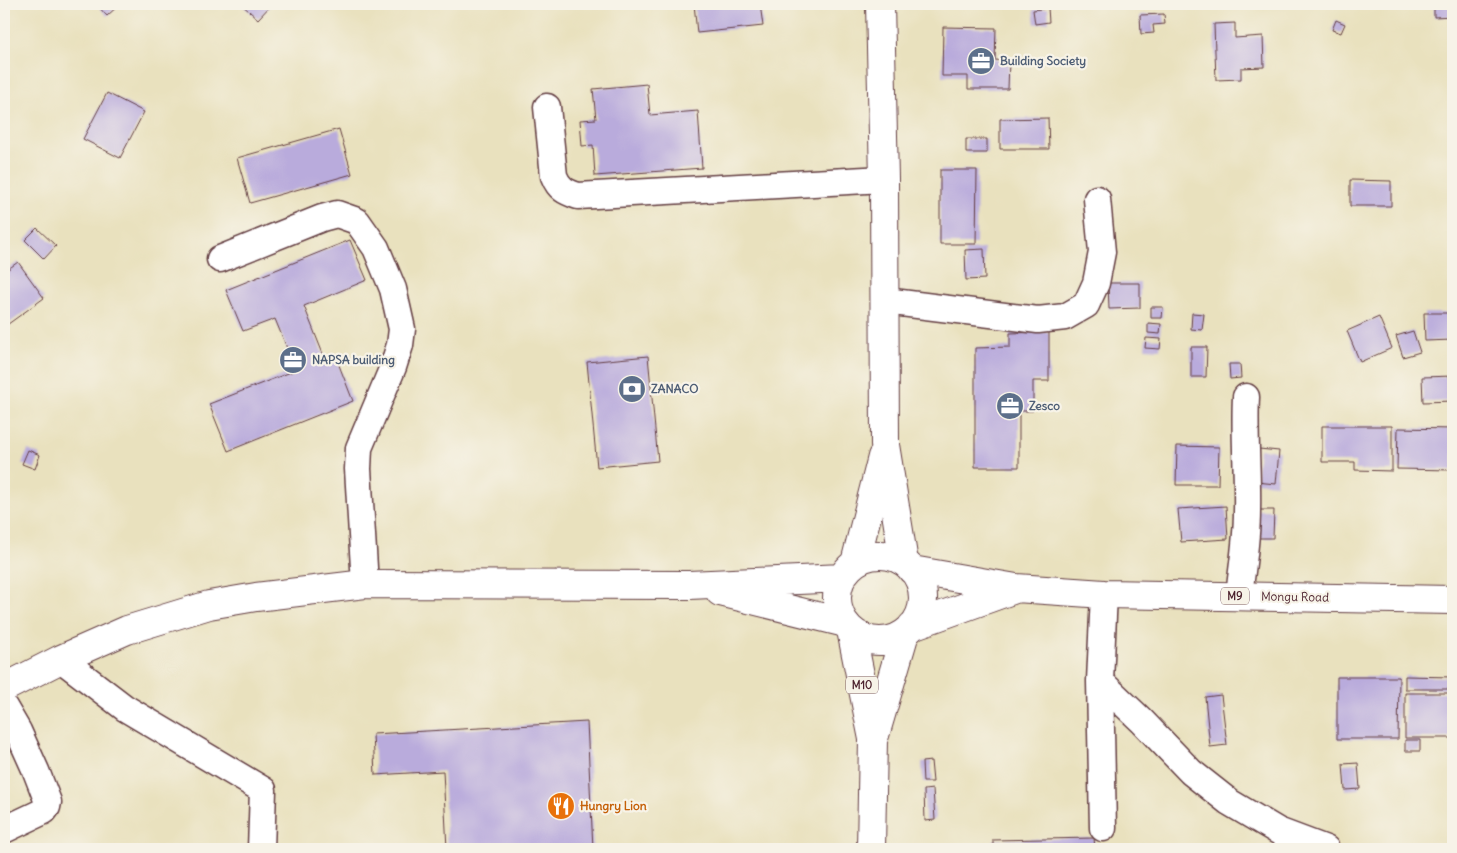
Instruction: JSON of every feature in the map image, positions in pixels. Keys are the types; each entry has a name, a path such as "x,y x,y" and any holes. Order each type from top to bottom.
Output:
{"main road":[{"path":"689,585 848,626 868,639 878,641 888,640 909,629 918,618 923,598 920,583 908,566 885,446 884,179 880,4"},
{"path":"848,626 838,606 837,596 849,571 885,446"},
{"path":"4,688 61,659 127,630 209,605 256,597 365,584 689,585 849,571 874,556 894,558 908,566"},
{"name":"Mongu Road","path":"908,566 1016,588 1104,594 1453,600"},
{"name":"Mongu Road","path":"909,629 1016,588"},
{"name":"M10","path":"848,626 873,739 871,849"},
{"name":"M10","path":"873,739 909,629"}],"street":[{"path":"548,107 554,176 557,184 566,192 578,196 884,179"},
{"path":"885,301 1038,320 1065,316 1086,306 1096,283 1102,252 1097,199"},
{"path":"220,259 322,218 337,214 357,221 376,248 393,289 402,329 400,345 393,367 359,448 358,469 365,584"},
{"path":"1239,596 1247,515 1246,397"},
{"path":"1103,828 1100,681 1104,594"},
{"path":"61,659 125,708 263,790 261,849"},
{"path":"1100,681 1141,720 1190,772 1229,802 1278,831 1326,849"},
{"path":"4,707 29,754 48,802 44,811 4,830"}],"building":[{"path":"96,4 120,4 107,16"},
{"path":"241,4 272,4 258,19"},
{"path":"694,4 760,4 763,26 697,33"},
{"path":"1434,4 1453,4 1453,16 1434,17"},
{"path":"1048,8 1049,22 1035,24 1033,10"},
{"path":"1164,14 1165,24 1153,25 1154,33 1141,34 1140,15"},
{"path":"1336,20 1345,24 1341,33 1332,30"},
{"path":"1235,23 1235,38 1263,36 1264,67 1241,68 1241,79 1216,80 1214,24"},
{"path":"943,27 996,28 995,60 1009,61 1008,89 968,89 968,76 942,76"},
{"path":"647,84 650,115 698,111 702,168 595,176 593,145 582,146 580,120 596,119 593,89"},
{"path":"107,93 144,112 120,158 83,139"},
{"path":"1048,118 1049,149 1000,149 1000,119"},
{"path":"339,129 352,174 250,203 237,158"},
{"path":"966,139 987,139 987,153 966,153"},
{"path":"940,170 977,170 976,244 940,244"},
{"path":"1350,180 1391,181 1391,206 1350,206"},
{"path":"37,228 56,246 44,259 25,240"},
{"path":"350,240 367,280 304,306 325,359 335,355 353,401 228,451 209,404 296,370 275,319 243,331 226,290"},
{"path":"984,249 985,279 966,280 965,250"},
{"path":"18,262 44,298 4,327 4,272"},
{"path":"1108,283 1140,283 1140,308 1109,309"},
{"path":"1151,307 1163,307 1162,318 1151,318"},
{"path":"1192,313 1204,314 1202,330 1191,329"},
{"path":"1424,313 1453,313 1453,340 1425,341"},
{"path":"1379,317 1392,348 1360,362 1347,331"},
{"path":"1148,323 1161,324 1160,334 1148,333"},
{"path":"1413,331 1420,352 1403,357 1396,336"},
{"path":"1049,332 1049,381 1033,381 1033,411 1019,411 1019,467 975,467 975,348 1010,347 1010,333"},
{"path":"1146,338 1161,339 1160,349 1145,348"},
{"path":"1191,347 1207,347 1206,377 1191,377"},
{"path":"648,356 658,461 597,467 587,362"},
{"path":"1229,364 1240,364 1241,378 1230,379"},
{"path":"1453,376 1453,401 1423,402 1422,377"},
{"path":"1322,426 1392,426 1392,471 1355,470 1355,462 1322,462"},
{"path":"1398,428 1453,429 1453,470 1397,469"},
{"path":"1177,446 1219,447 1218,485 1176,485"},
{"path":"1259,449 1279,451 1276,484 1256,482"},
{"path":"28,450 40,455 35,469 22,464"},
{"path":"1226,506 1228,539 1181,542 1178,509"},
{"path":"1257,510 1274,510 1273,538 1256,538"},
{"path":"1405,676 1453,677 1453,689 1405,689"},
{"path":"1337,677 1399,677 1398,739 1337,739"},
{"path":"1405,693 1453,693 1453,738 1405,738"},
{"path":"1221,695 1227,745 1210,747 1205,697"},
{"path":"587,722 593,849 447,849 443,771 375,775 373,734"},
{"path":"1405,740 1420,740 1420,751 1405,751"},
{"path":"931,761 933,782 923,782 922,762"},
{"path":"1358,763 1360,789 1345,790 1343,764"},
{"path":"933,789 935,820 925,821 924,790"},
{"path":"1094,838 1095,849 993,849 993,840"}],"place":[{"name":"Building Society","path":"981,61"},
{"name":"NAPSA building","path":"293,360"},
{"name":"ZANACO","path":"632,389"},
{"name":"Zesco","path":"1010,406"},
{"name":"Hungry Lion","path":"561,806"}]}
